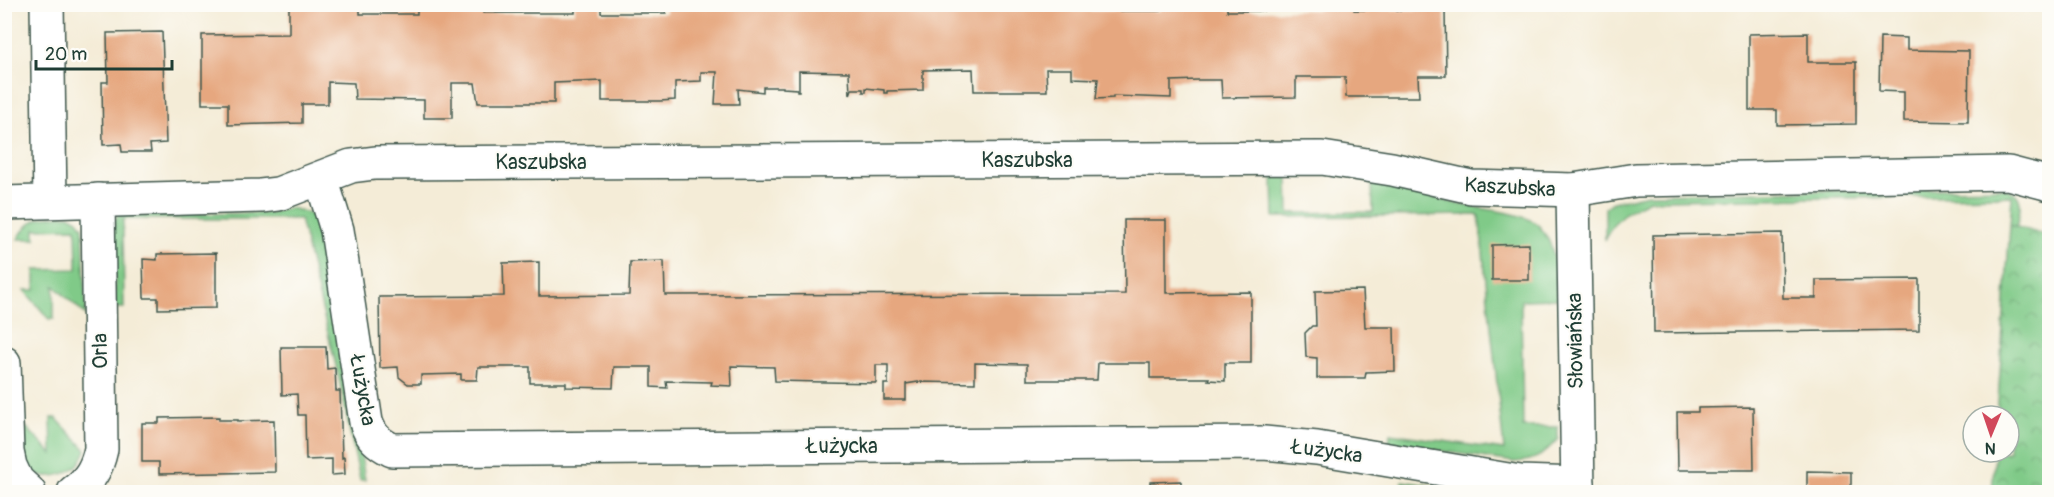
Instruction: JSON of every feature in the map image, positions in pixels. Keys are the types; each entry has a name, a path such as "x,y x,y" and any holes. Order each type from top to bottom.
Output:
{"street":[{"path":"47,4 50,201"},
{"name":"Kaszubska","path":"4,203 261,196 278,194 351,166 375,163 1322,158 1392,168 1472,187 1573,190 1636,180 2008,173 2049,184"},
{"name":"Łużycka","path":"321,178 337,230 366,422 370,435 381,445 392,450 1264,443 1317,448 1520,482 1578,488"},
{"name":"Słowiańska","path":"1573,190 1578,488"},
{"name":"Orla","path":"74,492 88,480 98,464 101,449 98,200"},
{"path":"4,363 7,452 17,481 29,492"}],"green space":[{"path":"1273,177 1288,177 1289,213 1373,212 1372,183 1462,205 1513,214 1538,225 1545,233 1553,251 1557,299 1521,300 1523,427 1558,427 1558,439 1539,456 1514,462 1389,443 1390,433 1504,450 1479,215 1274,217"},
{"path":"2003,188 2010,190 2019,198 2020,208 2016,227 2010,225 2012,196 1650,200 1618,219 1605,240 1605,208 1613,202 1648,194"},
{"path":"290,208 313,216 321,223 327,234 365,480 360,480 337,370 300,219 123,219 124,308 115,308 114,223 118,215 269,213"},
{"path":"69,215 78,220 83,227 86,315 54,286 54,319 49,319 24,290 35,290 35,270 77,269 76,228 35,229 35,239 18,239 28,225 39,218"},
{"path":"2010,225 2049,236 2049,492 1992,492 1994,464 2021,464 2021,404 1998,404"},
{"path":"51,418 56,418 86,450 78,464 71,470 57,475 43,476 30,470 23,460 20,421 52,454"},
{"path":"1402,481 1474,492 1400,492"}],"building":[{"path":"289,4 360,4 360,14 417,14 417,4 483,4 483,13 575,13 575,4 601,4 601,13 666,13 666,4 1072,4 1072,11 1160,11 1160,4 1227,4 1227,11 1259,11 1320,10 1320,4 1354,4 1354,10 1445,10 1446,76 1418,76 1419,97 1346,97 1345,77 1296,77 1296,97 1222,98 1221,80 1197,80 1171,81 1171,98 1113,96 1113,98 1096,99 1098,79 1072,78 1072,69 1046,69 1047,91 974,91 973,69 923,70 923,90 884,93 884,90 866,88 866,92 863,92 863,89 852,89 850,95 849,72 799,71 799,91 783,87 763,87 763,92 738,89 739,104 715,104 717,72 701,72 701,81 675,82 675,100 660,101 602,101 602,81 554,83 554,103 478,103 475,83 452,83 452,118 424,118 424,100 355,99 354,83 328,82 328,104 302,104 302,123 228,125 228,104 202,104 202,35 289,34"},
{"path":"162,32 166,143 150,144 151,152 122,152 121,144 103,145 102,82 108,82 107,33"},
{"path":"1808,33 1808,62 1856,62 1856,124 1777,125 1777,110 1749,110 1749,34"},
{"path":"1880,37 1907,38 1907,50 1969,51 1968,122 1904,121 1904,92 1879,91"},
{"path":"1124,220 1166,220 1166,293 1251,292 1251,363 1225,363 1225,381 1208,380 1209,378 1150,378 1150,363 1098,363 1097,380 1027,380 1027,364 975,363 975,383 918,382 906,384 906,400 884,400 884,384 888,384 888,365 876,365 876,383 775,381 774,367 731,366 732,386 711,385 712,382 666,381 667,388 651,387 651,367 614,367 613,388 566,387 566,383 530,383 530,367 478,367 477,380 461,380 461,374 421,375 421,384 408,384 399,377 398,367 380,368 379,297 504,296 503,263 539,262 539,296 629,295 630,262 664,261 665,295 1125,294"},
{"path":"1782,233 1783,298 1816,298 1816,280 1919,279 1919,330 1654,333 1653,235"},
{"path":"1529,244 1529,280 1492,280 1492,245"},
{"path":"216,253 216,308 158,309 158,298 144,298 143,259 157,260 157,254"},
{"path":"1363,290 1365,327 1394,327 1395,371 1366,372 1365,378 1317,378 1317,358 1306,357 1305,333 1312,326 1316,326 1315,291"},
{"path":"281,347 326,347 327,369 335,368 336,391 340,391 342,458 344,457 345,474 332,475 332,459 306,460 305,415 298,415 297,394 282,395"},
{"path":"1753,407 1754,470 1678,470 1677,412 1698,412 1698,408"},
{"path":"219,417 219,420 274,420 275,472 159,474 159,462 142,462 142,423 159,423 159,418"},
{"path":"1807,471 1851,472 1851,492 1807,492"},
{"path":"1181,481 1181,492 1150,492 1150,482"}]}
